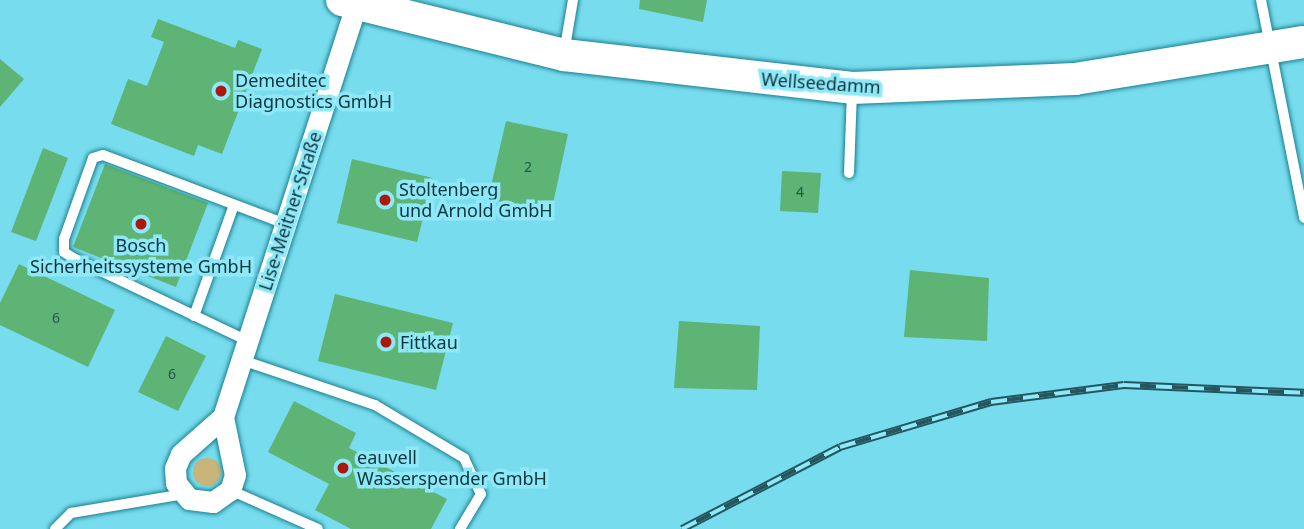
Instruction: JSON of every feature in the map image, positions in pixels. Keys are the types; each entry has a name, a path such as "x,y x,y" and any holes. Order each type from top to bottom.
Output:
{"main road":[{"name":"Wellseedamm","path":"349,3 564,55 852,88 1014,85 1269,50 1304,42"}],"street":[{"name":"Lise-Meitner-Straße","path":"223,417 286,224 349,3"},
{"path":"223,417 235,475 230,490 214,502 184,494 175,468 181,454 223,417"}],"lane":[{"path":"564,55 573,0"},
{"path":"1261,0 1304,218"},
{"path":"849,173 852,88"},
{"path":"286,224 103,155 93,158 64,239 64,252 194,316 245,351 375,405 464,458 481,494 460,529"},
{"path":"194,316 234,205"},
{"path":"230,490 318,529"},
{"path":"55,529 71,513 184,494"}],"shaded area":[{"path":"0,0 1304,0 1304,529 0,529"},
{"path":"207,458 217,462 221,472 217,482 207,486 197,482 193,472 197,462"}],"building":[{"path":"640,0 707,0 703,22 639,9"},
{"name":"Demeditec Diagnostics GmbH","path":"158,19 235,48 238,40 262,49 222,154 198,145 194,156 111,124 128,79 147,86 164,42 151,37"},
{"path":"0,59 24,79 0,107"},
{"path":"506,121 568,134 551,213 488,199"},
{"path":"43,148 68,158 36,241 11,232"},
{"name":"Stoltenberg und Arnold GmbH","path":"352,159 433,178 417,242 337,223"},
{"name":"Bosch Sicherheitssysteme GmbH","path":"105,164 208,203 176,287 73,247"},
{"path":"782,171 821,173 818,213 780,211"},
{"path":"19,264 115,310 88,367 0,325 0,303"},
{"path":"910,270 989,278 987,341 904,337"},
{"name":"Fittkau","path":"335,294 453,323 436,390 318,361"},
{"path":"679,321 760,326 757,390 674,388"},
{"path":"166,336 206,356 178,411 138,392"},
{"name":"eauvell Wasserspender GmbH","path":"294,401 356,433 349,448 447,499 431,529 351,529 315,510 329,484 268,452"}],"railway":[{"path":"682,529 840,447 991,402 1124,385 1304,393"}],"place":[{"name":"Demeditec Diagnostics GmbH","path":"221,91"},
{"name":"Stoltenberg und Arnold GmbH","path":"385,200"},
{"name":"Bosch Sicherheitssysteme GmbH","path":"141,224"},
{"name":"Fittkau","path":"386,342"},
{"name":"eauvell Wasserspender GmbH","path":"343,468"}]}
